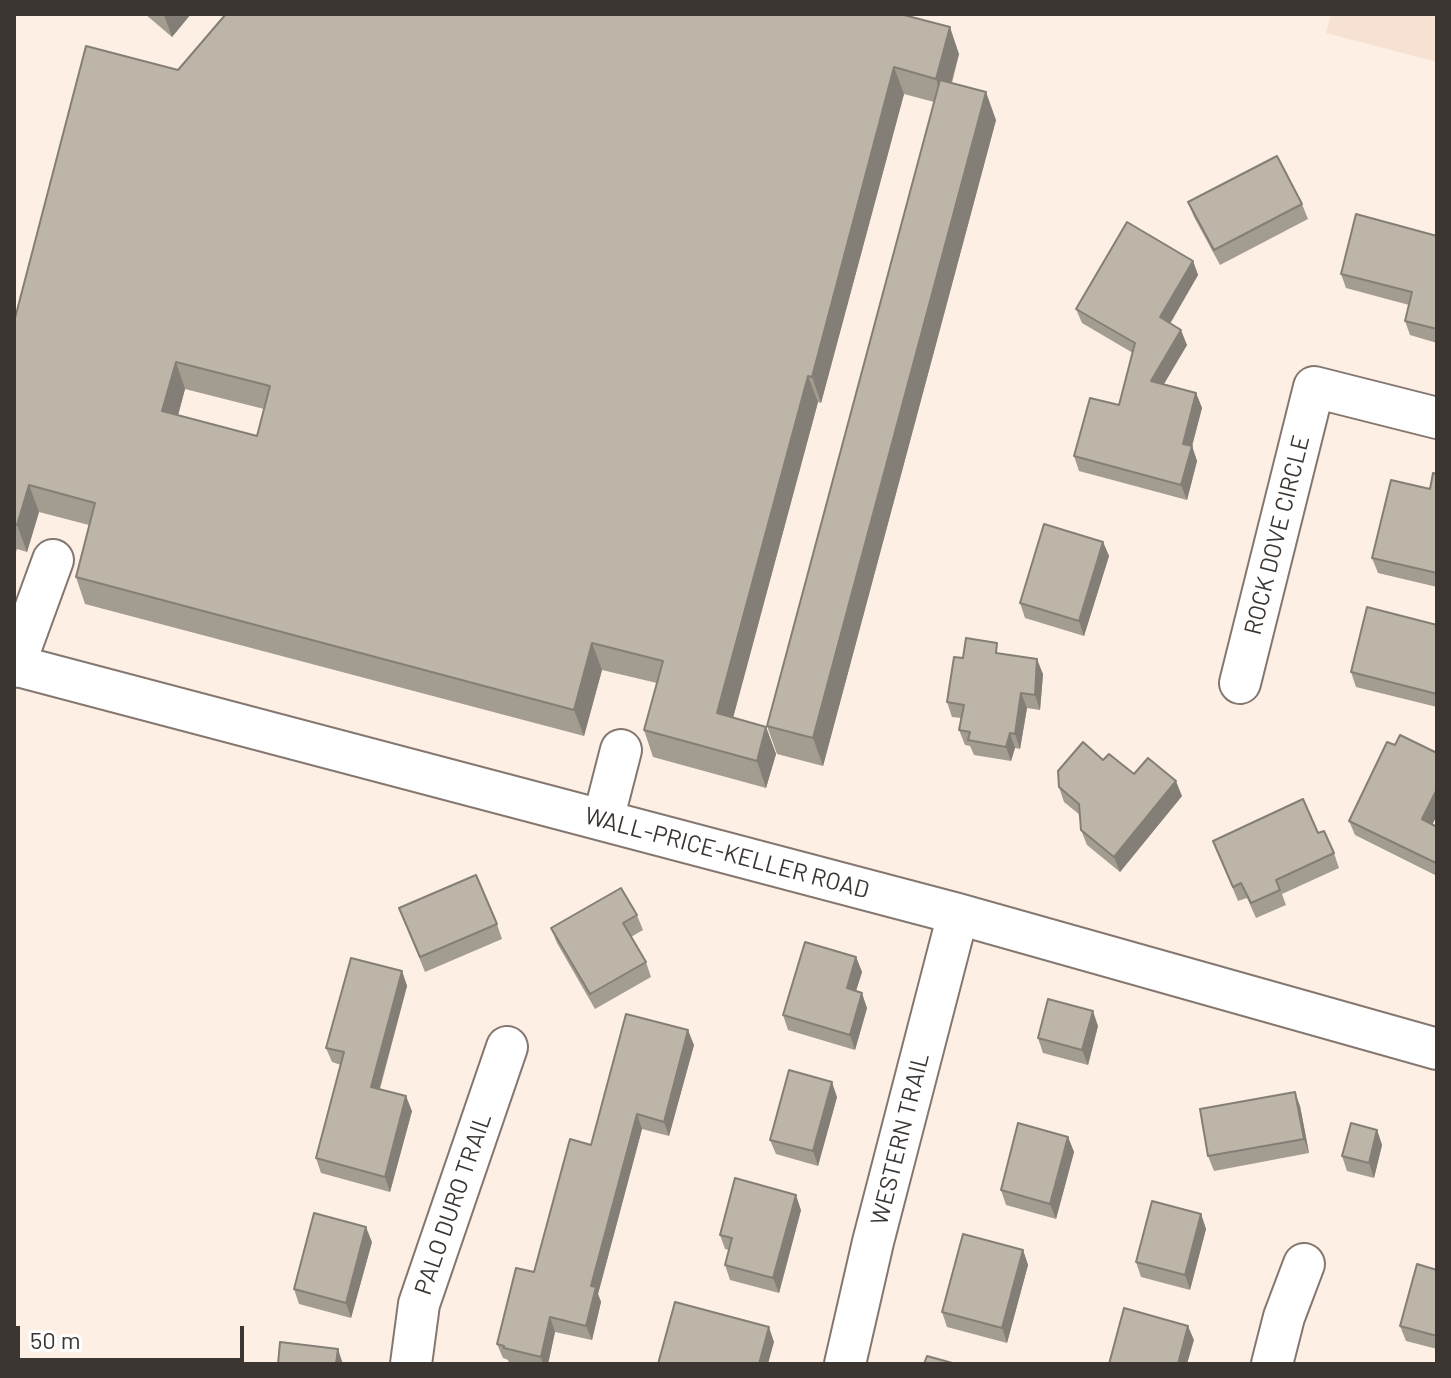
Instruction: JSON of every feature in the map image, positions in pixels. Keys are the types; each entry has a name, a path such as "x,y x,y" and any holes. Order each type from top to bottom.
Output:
{"street":[{"name":"ROCK DOVE CIRCLE","path":"1240,683 1314,387 1437,418"},
{"path":"14,666 53,560"},
{"name":"WALL-PRICE-KELLER ROAD","path":"14,666 958,914 1437,1049"},
{"path":"603,820 621,750"},
{"name":"WESTERN TRAIL","path":"845,1364 873,1242 958,914"},
{"name":"PALO DURO TRAIL","path":"411,1364 419,1304 507,1047"},
{"path":"1272,1364 1284,1317 1304,1264"}],"shaded area":[{"path":"1331,14 1437,14 1437,62 1326,33"}],"building":[{"path":"226,14 900,14 950,27 936,79 894,67 812,377 808,376 717,713 766,727 757,761 644,730 663,661 592,643 574,710 76,577 95,503 29,485 17,525 14,524 14,322 86,46 178,70","holes":["176,362 270,386 257,436 162,411"]},
{"path":"940,80 986,92 813,738 767,726"},
{"path":"1277,156 1302,204 1214,250 1188,202"},
{"path":"1356,214 1437,236 1437,329 1405,321 1412,292 1341,274"},
{"path":"1127,222 1193,261 1160,317 1181,330 1151,381 1196,393 1183,444 1192,446 1181,485 1074,456 1090,398 1119,405 1135,343 1076,309"},
{"path":"1433,473 1437,474 1437,573 1372,558 1391,480 1430,489"},
{"path":"1044,524 1103,542 1079,621 1020,603"},
{"path":"1367,607 1437,625 1437,694 1351,672"},
{"path":"966,638 997,643 996,653 1037,659 1035,695 1021,693 1015,734 1010,733 1006,747 968,740 970,732 959,730 964,705 947,702 954,657 963,658"},
{"path":"1400,735 1437,753 1437,789 1422,819 1437,827 1436,863 1349,821 1387,742 1395,745"},
{"path":"1083,742 1103,760 1109,754 1134,774 1148,758 1176,781 1114,857 1081,830 1079,804 1059,787 1058,771"},
{"path":"1303,799 1318,833 1324,831 1334,853 1276,880 1280,890 1251,903 1241,883 1233,887 1213,841"},
{"path":"476,875 497,924 420,957 399,908"},
{"path":"621,888 637,915 623,923 646,962 590,994 551,928"},
{"path":"805,942 856,957 847,988 862,993 850,1035 783,1015"},
{"path":"351,958 402,971 371,1087 406,1096 385,1177 316,1158 344,1052 326,1048"},
{"path":"1048,999 1093,1011 1082,1050 1038,1038"},
{"path":"626,1014 688,1030 664,1122 637,1114 591,1286 596,1287 586,1326 550,1317 541,1357 504,1348 497,1344 516,1268 534,1272 570,1139 591,1145"},
{"path":"789,1070 832,1082 813,1151 770,1140"},
{"path":"1295,1092 1304,1139 1208,1156 1200,1109"},
{"path":"1018,1123 1068,1137 1050,1204 1001,1190"},
{"path":"1351,1123 1377,1130 1369,1163 1342,1156"},
{"path":"735,1178 796,1195 773,1278 725,1265 732,1238 720,1235"},
{"path":"1152,1201 1201,1214 1185,1275 1136,1262"},
{"path":"314,1213 366,1227 346,1303 294,1289"},
{"path":"963,1234 1023,1250 1002,1328 942,1312"},
{"path":"1417,1264 1437,1270 1437,1336 1400,1326"},
{"path":"675,1302 769,1327 759,1364 658,1364"},
{"path":"1124,1308 1188,1326 1178,1364 1109,1364"},
{"path":"280,1342 338,1349 336,1364 278,1364"},
{"path":"927,1356 956,1364 924,1364"}]}
